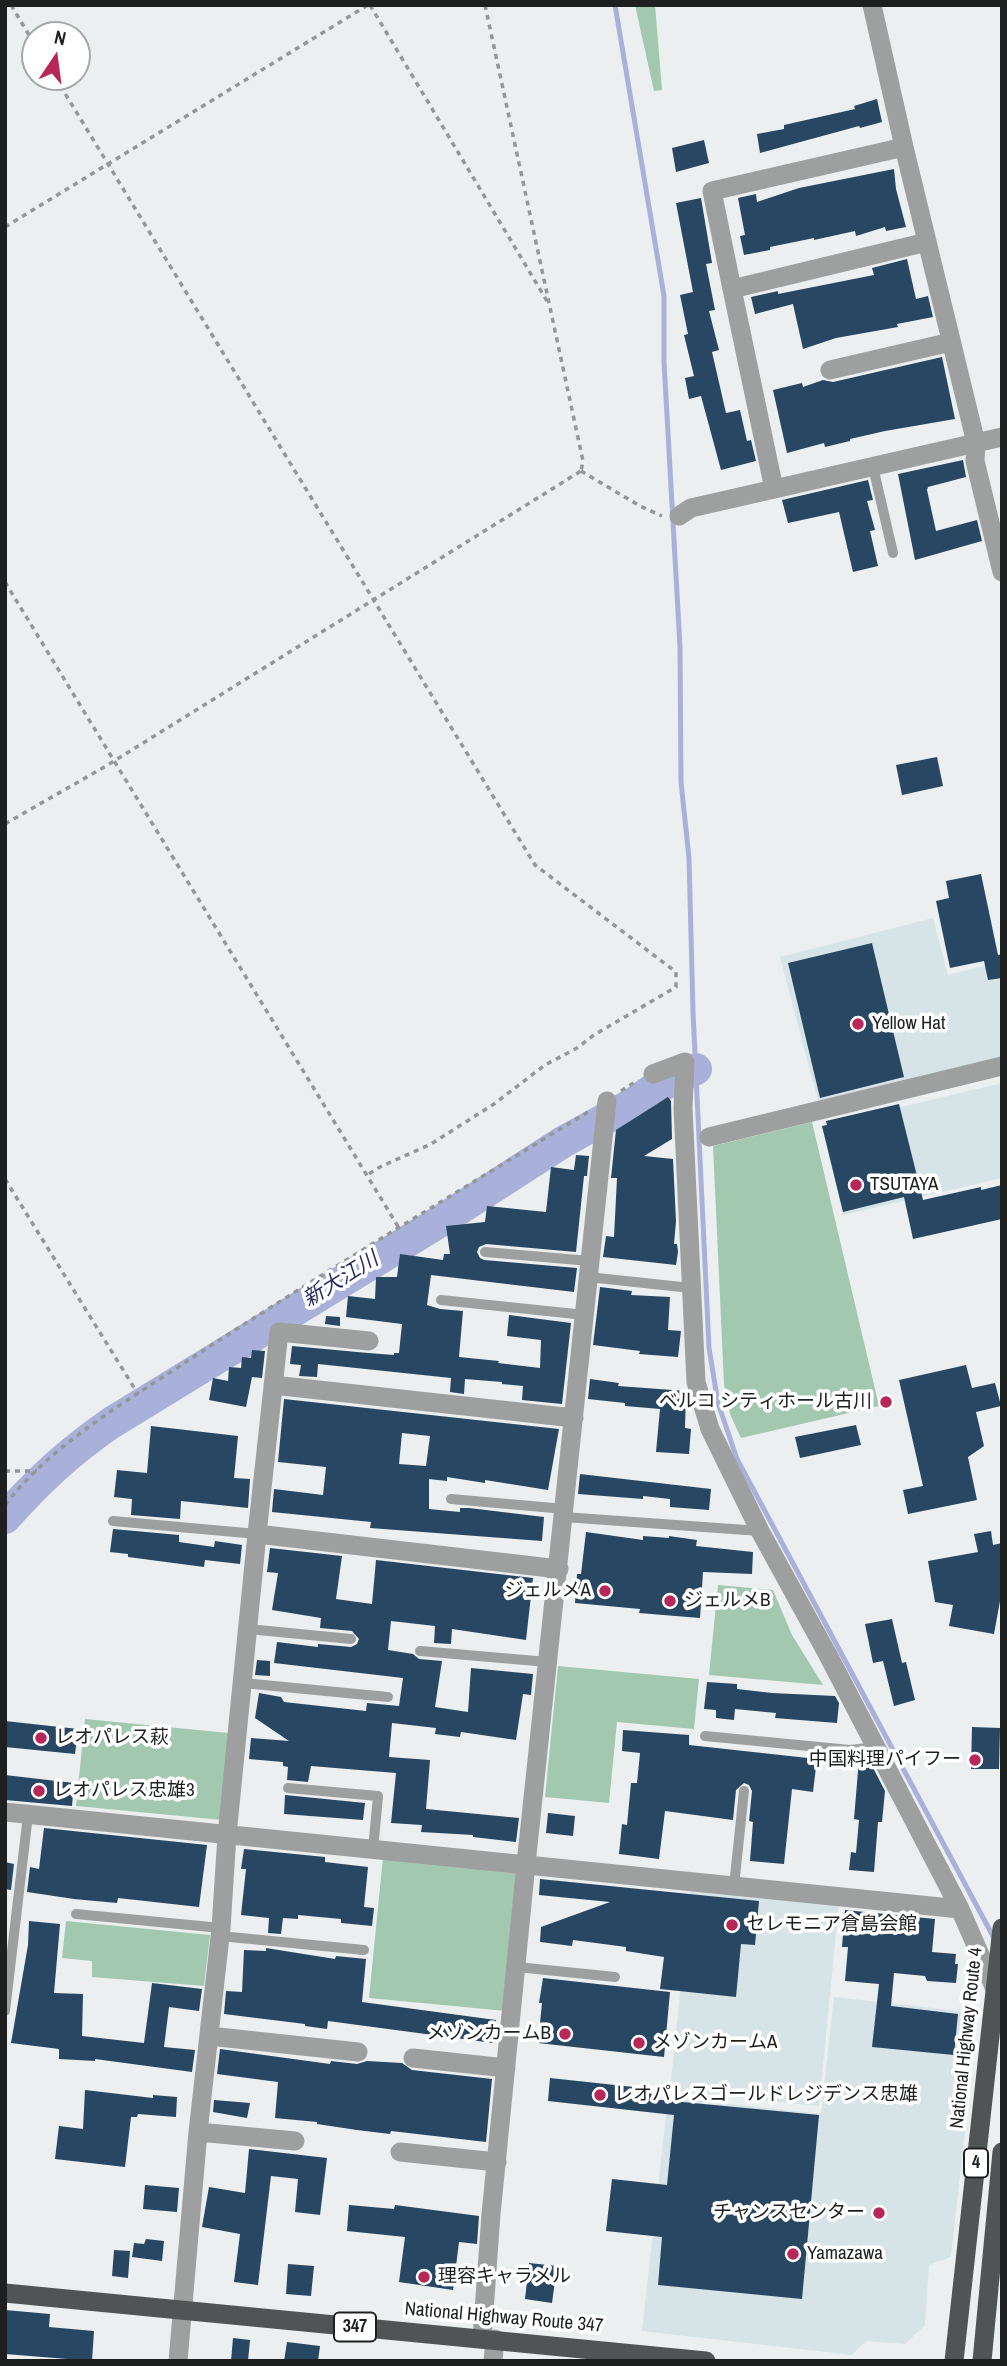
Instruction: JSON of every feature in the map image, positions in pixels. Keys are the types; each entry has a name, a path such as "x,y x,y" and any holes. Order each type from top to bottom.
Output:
{"highway":[{"name":"National Highway Route 4","path":"954,2361 1002,1930"},
{"name":"4","path":"982,2361 1002,2152"},
{"name":"National Highway Route 347","path":"5,2293 706,2361"}],"street":[{"path":"872,5 976,443 975,461 1002,572"},
{"path":"774,489 712,191 904,147"},
{"path":"732,289 927,242"},
{"path":"830,370 951,342"},
{"path":"674,517 691,508 1002,437"},
{"path":"709,1137 1002,1066"},
{"path":"669,1068 683,1108 696,1382 710,1429 760,1531 960,1909 995,1989"},
{"path":"493,2361 489,2339 497,2162 606,1102"},
{"path":"178,2361 227,1835 279,1332 369,1341"},
{"path":"273,1385 574,1418"},
{"path":"257,1534 559,1569"},
{"path":"5,1812 960,1909"},
{"path":"209,2036 358,2052"},
{"path":"413,2058 506,2068"},
{"path":"198,2132 295,2141"},
{"path":"400,2152 497,2162"}],"lane":[{"path":"873,467 893,553"},
{"path":"485,1252 691,1288"},
{"path":"441,1300 585,1315"},
{"path":"451,1499 564,1513 760,1531"},
{"path":"113,1521 257,1534"},
{"path":"248,1629 351,1639"},
{"path":"420,1651 548,1662"},
{"path":"243,1683 388,1697"},
{"path":"705,1736 850,1750 876,1747"},
{"path":"288,1787 378,1796 373,1850"},
{"path":"734,1886 744,1791"},
{"path":"5,2011 27,1815"},
{"path":"76,1914 364,1950"},
{"path":"517,1967 614,1977"}],"path":[{"path":"11,5 21,21"},
{"path":"5,227 369,5 549,304"},
{"path":"5,824 373,602 581,471 583,461 485,5"},
{"path":"63,91 535,865 676,972 676,987 545,1065 494,1104 431,1144 367,1175"},
{"path":"581,471 640,506 674,517"},
{"path":"5,582 399,1228"},
{"path":"5,1505 65,1443 282,1298 637,1081 669,1068"},
{"path":"5,1180 138,1394"},
{"path":"5,1471 37,1471"}],"shaded area":[{"path":"933,918 948,975 1002,961 1002,1057 819,1105 780,957"},
{"path":"1002,1083 1002,1178 843,1215 822,1126"},
{"name":"セレモニア倉島会館","path":"691,1887 839,1902 819,2106 670,2091"},
{"path":"834,1997 978,2013 951,2257 929,2265 925,2325 905,2344 866,2341 852,2355 642,2331 668,2097 821,2114"}],"green space":[{"path":"635,5 655,5 662,90 654,91"},
{"path":"812,1122 879,1406 741,1438 730,1414 724,1384 713,1146"},
{"path":"718,1585 773,1590 792,1635 823,1685 709,1675"},
{"path":"558,1666 699,1679 694,1729 617,1722 609,1803 545,1797"},
{"path":"85,1719 229,1733 222,1820 76,1806"},
{"path":"383,1857 519,1870 506,2011 369,1998"},
{"path":"66,1921 210,1935 204,1986 92,1977 92,1961 62,1958"}],"building":[{"path":"877,99 882,122 760,153 757,134 855,109 854,106"},
{"path":"704,140 709,163 676,172 672,148"},
{"path":"894,169 906,227 886,231 885,227 856,236 855,231 814,238 744,255 740,236 745,235 738,198 756,194 757,202 799,188"},
{"path":"701,198 712,263 706,264 715,310 709,311 719,350 712,352 726,413 740,410 747,441 751,440 756,461 721,470 701,396 689,399 685,378 694,376 684,335 688,334 680,295 693,292 676,203"},
{"path":"907,259 916,299 928,296 933,317 897,324 898,327 836,338 803,349 793,304 755,314 751,297 874,275 872,268"},
{"path":"942,357 955,419 885,431 825,447 824,443 787,453 773,390 802,383 803,387 823,380 833,382"},
{"path":"963,460 966,477 928,487 936,531 977,520 982,541 915,560 898,474"},
{"path":"868,480 873,500 867,501 875,530 870,531 878,566 853,572 839,512 788,523 782,500"},
{"path":"937,757 943,786 902,795 896,765"},
{"path":"981,874 998,955 1002,954 1002,978 988,980 984,961 950,968 936,901 949,898 946,881"},
{"path":"872,943 904,1077 820,1098 788,963"},
{"path":"668,1097 671,1101 672,1139 644,1156 673,1159 676,1221 674,1244 677,1244 678,1252 676,1265 603,1257 606,1236 614,1237 617,1178 611,1178 616,1130"},
{"path":"899,1104 923,1200 1002,1185 1002,1219 913,1239 904,1197 843,1212 822,1126 827,1125 826,1121"},
{"path":"576,1155 589,1156 587,1176 584,1176 576,1252 486,1244 479,1247 477,1252 484,1260 577,1268 574,1292 431,1275 427,1305 463,1311 459,1357 499,1361 498,1363 540,1368 541,1340 507,1336 509,1315 571,1323 562,1404 522,1400 523,1386 502,1382 465,1379 464,1394 450,1392 451,1378 318,1364 317,1377 299,1376 301,1365 290,1364 292,1346 394,1355 399,1353 402,1324 346,1317 348,1296 375,1299 376,1277 397,1277 400,1254 443,1260 444,1254 450,1254 446,1226 485,1222 487,1206 546,1212 551,1167 574,1170"},
{"path":"600,1287 632,1291 631,1295 670,1297 668,1330 681,1331 678,1357 639,1354 640,1351 593,1345"},
{"path":"326,1316 340,1317 340,1326 325,1324"},
{"path":"252,1350 265,1351 262,1378 252,1377 246,1407 209,1400 213,1378 228,1381 229,1367 241,1368 242,1357 251,1358"},
{"path":"966,1365 972,1388 995,1383 1001,1406 976,1412 984,1446 968,1457 977,1500 908,1514 903,1490 923,1486 899,1380"},
{"path":"590,1379 619,1383 618,1386 686,1391 685,1428 691,1429 689,1454 656,1452 660,1409 588,1399"},
{"path":"284,1399 559,1429 548,1490 485,1480 485,1483 447,1477 447,1481 429,1479 429,1509 460,1512 460,1508 469,1508 544,1517 542,1541 370,1528 371,1522 272,1512 274,1489 323,1495 326,1467 278,1462","holes":["402,1433 430,1436 426,1466 399,1464"]},
{"path":"856,1425 861,1445 800,1458 795,1437"},
{"path":"151,1426 238,1436 234,1478 250,1479 248,1508 181,1501 180,1519 131,1515 132,1499 114,1497 117,1470 147,1473"},
{"path":"580,1474 711,1489 709,1510 670,1507 670,1499 578,1494"},
{"path":"113,1529 179,1535 179,1542 214,1547 215,1541 242,1545 240,1564 205,1560 204,1567 128,1557 128,1554 110,1552"},
{"path":"991,1531 993,1545 1002,1543 1002,1590 994,1634 949,1626 953,1605 935,1602 928,1561 978,1552 974,1534"},
{"path":"586,1532 643,1540 643,1536 669,1536 697,1540 696,1546 753,1552 752,1574 703,1572 700,1618 639,1613 640,1609 575,1603 577,1574 581,1574"},
{"path":"270,1548 342,1556 336,1599 372,1604 376,1560 533,1578 526,1640 452,1629 451,1644 434,1643 435,1626 391,1621 388,1650 413,1654 419,1659 442,1661 435,1707 468,1712 471,1668 533,1674 531,1695 523,1694 516,1740 461,1732 460,1737 435,1734 436,1728 392,1723 389,1757 430,1760 426,1809 519,1818 516,1842 473,1835 421,1832 422,1825 391,1823 396,1773 311,1766 308,1782 287,1780 288,1767 283,1766 283,1762 249,1759 251,1738 289,1741 255,1718 259,1693 281,1697 284,1702 366,1711 367,1703 399,1706 403,1678 274,1663 277,1642 318,1647 318,1644 351,1647 357,1644 359,1639 352,1631 320,1628 321,1618 272,1610 278,1573 267,1572"},
{"path":"892,1619 902,1663 906,1662 915,1700 894,1706 883,1661 873,1663 865,1624"},
{"path":"257,1660 270,1661 270,1676 255,1675"},
{"path":"707,1682 737,1684 737,1689 772,1693 835,1696 839,1703 837,1723 775,1718 776,1713 735,1709 734,1720 716,1718 716,1710 704,1709"},
{"name":"レオパレス萩","path":"5,1721 78,1729 75,1754 5,1747"},
{"path":"972,1727 1000,1728 999,1769 971,1769"},
{"path":"623,1730 689,1735 689,1745 817,1759 813,1792 792,1789 784,1864 750,1861 753,1822 749,1821 752,1791 749,1785 744,1783 736,1790 733,1820 665,1811 659,1859 619,1854 622,1824 627,1825 631,1783 637,1783 640,1753 622,1751"},
{"path":"859,1759 869,1760 885,1791 882,1822 878,1822 874,1872 849,1870 851,1852 856,1853 859,1820 854,1819"},
{"name":"レオパレス忠雄3","path":"5,1775 74,1783 72,1806 5,1800"},
{"path":"285,1795 365,1803 363,1820 284,1814"},
{"path":"548,1813 575,1816 573,1836 546,1833"},
{"path":"44,1828 207,1845 199,1907 118,1898 117,1903 27,1892 30,1867 39,1869"},
{"path":"244,1849 325,1857 325,1862 368,1867 364,1907 374,1908 372,1926 341,1923 341,1919 298,1915 298,1919 283,1918 281,1934 268,1933 269,1918 241,1915 246,1869 241,1869"},
{"path":"5,1862 14,1864 11,1890 5,1889"},
{"path":"540,1879 759,1901 755,1945 741,1944 736,1997 660,1989 664,1957 626,1951 626,1947 573,1940 572,1946 540,1942 541,1927 610,1902 539,1895"},
{"path":"845,1910 935,1919 932,1952 956,1954 956,1983 927,1981 925,1976 894,1973 891,2006 958,2014 954,2055 872,2047 879,1984 845,1981 848,1947 842,1947"},
{"path":"29,1921 60,1924 54,1993 83,1994 82,2036 144,2043 152,1983 202,1989 199,2011 169,2007 164,2047 195,2050 192,2072 95,2059 59,2059 59,2049 11,2043 28,1945"},
{"path":"266,1948 335,1959 336,1956 366,1959 362,2002 496,2020 493,2043 328,2021 327,2029 224,2014 226,1991 242,1992 244,1950 266,1951"},
{"path":"543,1978 670,1992 664,2057 538,2043"},
{"path":"220,2049 330,2064 331,2061 357,2064 367,2061 402,2063 412,2070 492,2079 486,2142 391,2131 390,2134 275,2118 278,2082 217,2074"},
{"path":"550,2078 652,2089 651,2099 819,2115 802,2299 658,2285 662,2237 606,2231 612,2179 667,2185 674,2115 548,2101"},
{"path":"85,2090 153,2098 153,2095 177,2097 176,2117 138,2114 137,2117 131,2117 125,2167 55,2159 59,2126 83,2129"},
{"path":"214,2100 250,2103 247,2118 213,2112"},
{"path":"249,2149 327,2158 320,2215 295,2212 298,2179 271,2176 258,2285 234,2282 240,2234 202,2227 209,2187 245,2193"},
{"path":"145,2185 179,2188 177,2212 143,2209"},
{"path":"349,2205 394,2209 395,2205 479,2216 477,2244 459,2242 453,2290 399,2282 405,2237 347,2231"},
{"path":"146,2239 164,2241 162,2261 132,2257 134,2243 144,2244"},
{"path":"114,2250 130,2251 128,2278 112,2276"},
{"path":"529,2263 557,2266 552,2303 525,2299"},
{"path":"288,2264 314,2266 311,2296 286,2294"},
{"path":"5,2310 50,2314 49,2327 94,2331 92,2361 5,2354"},
{"path":"233,2338 250,2340 248,2361 231,2361"},
{"path":"287,2342 320,2346 318,2361 284,2361"}],"waterway":[{"path":"615,5 664,296 664,362 680,647 681,782 689,858 693,1012 709,1348 718,1403 737,1459 995,1940"},
{"name":"新大江川","path":"5,1518 55,1467 111,1423 439,1222 563,1142 634,1103 652,1090 696,1069"}],"place":[{"name":"Yellow Hat","path":"858,1024"},
{"name":"TSUTAYA","path":"856,1185"},
{"name":"ベルコ シティホール古川","path":"886,1402"},
{"name":"ジェルメA","path":"605,1591"},
{"name":"ジェルメB","path":"670,1601"},
{"name":"レオパレス萩","path":"41,1738"},
{"name":"中国料理パイフー","path":"975,1760"},
{"name":"レオパレス忠雄3","path":"39,1791"},
{"name":"セレモニア倉島会館","path":"732,1925"},
{"name":"メゾンカームB","path":"565,2034"},
{"name":"メゾンカームA","path":"639,2043"},
{"name":"レオパレスゴールドレジデンス忠雄","path":"600,2095"},
{"name":"チャンスセンター","path":"879,2213"},
{"name":"Yamazawa","path":"793,2254"},
{"name":"理容キャラメル","path":"424,2277"}]}
